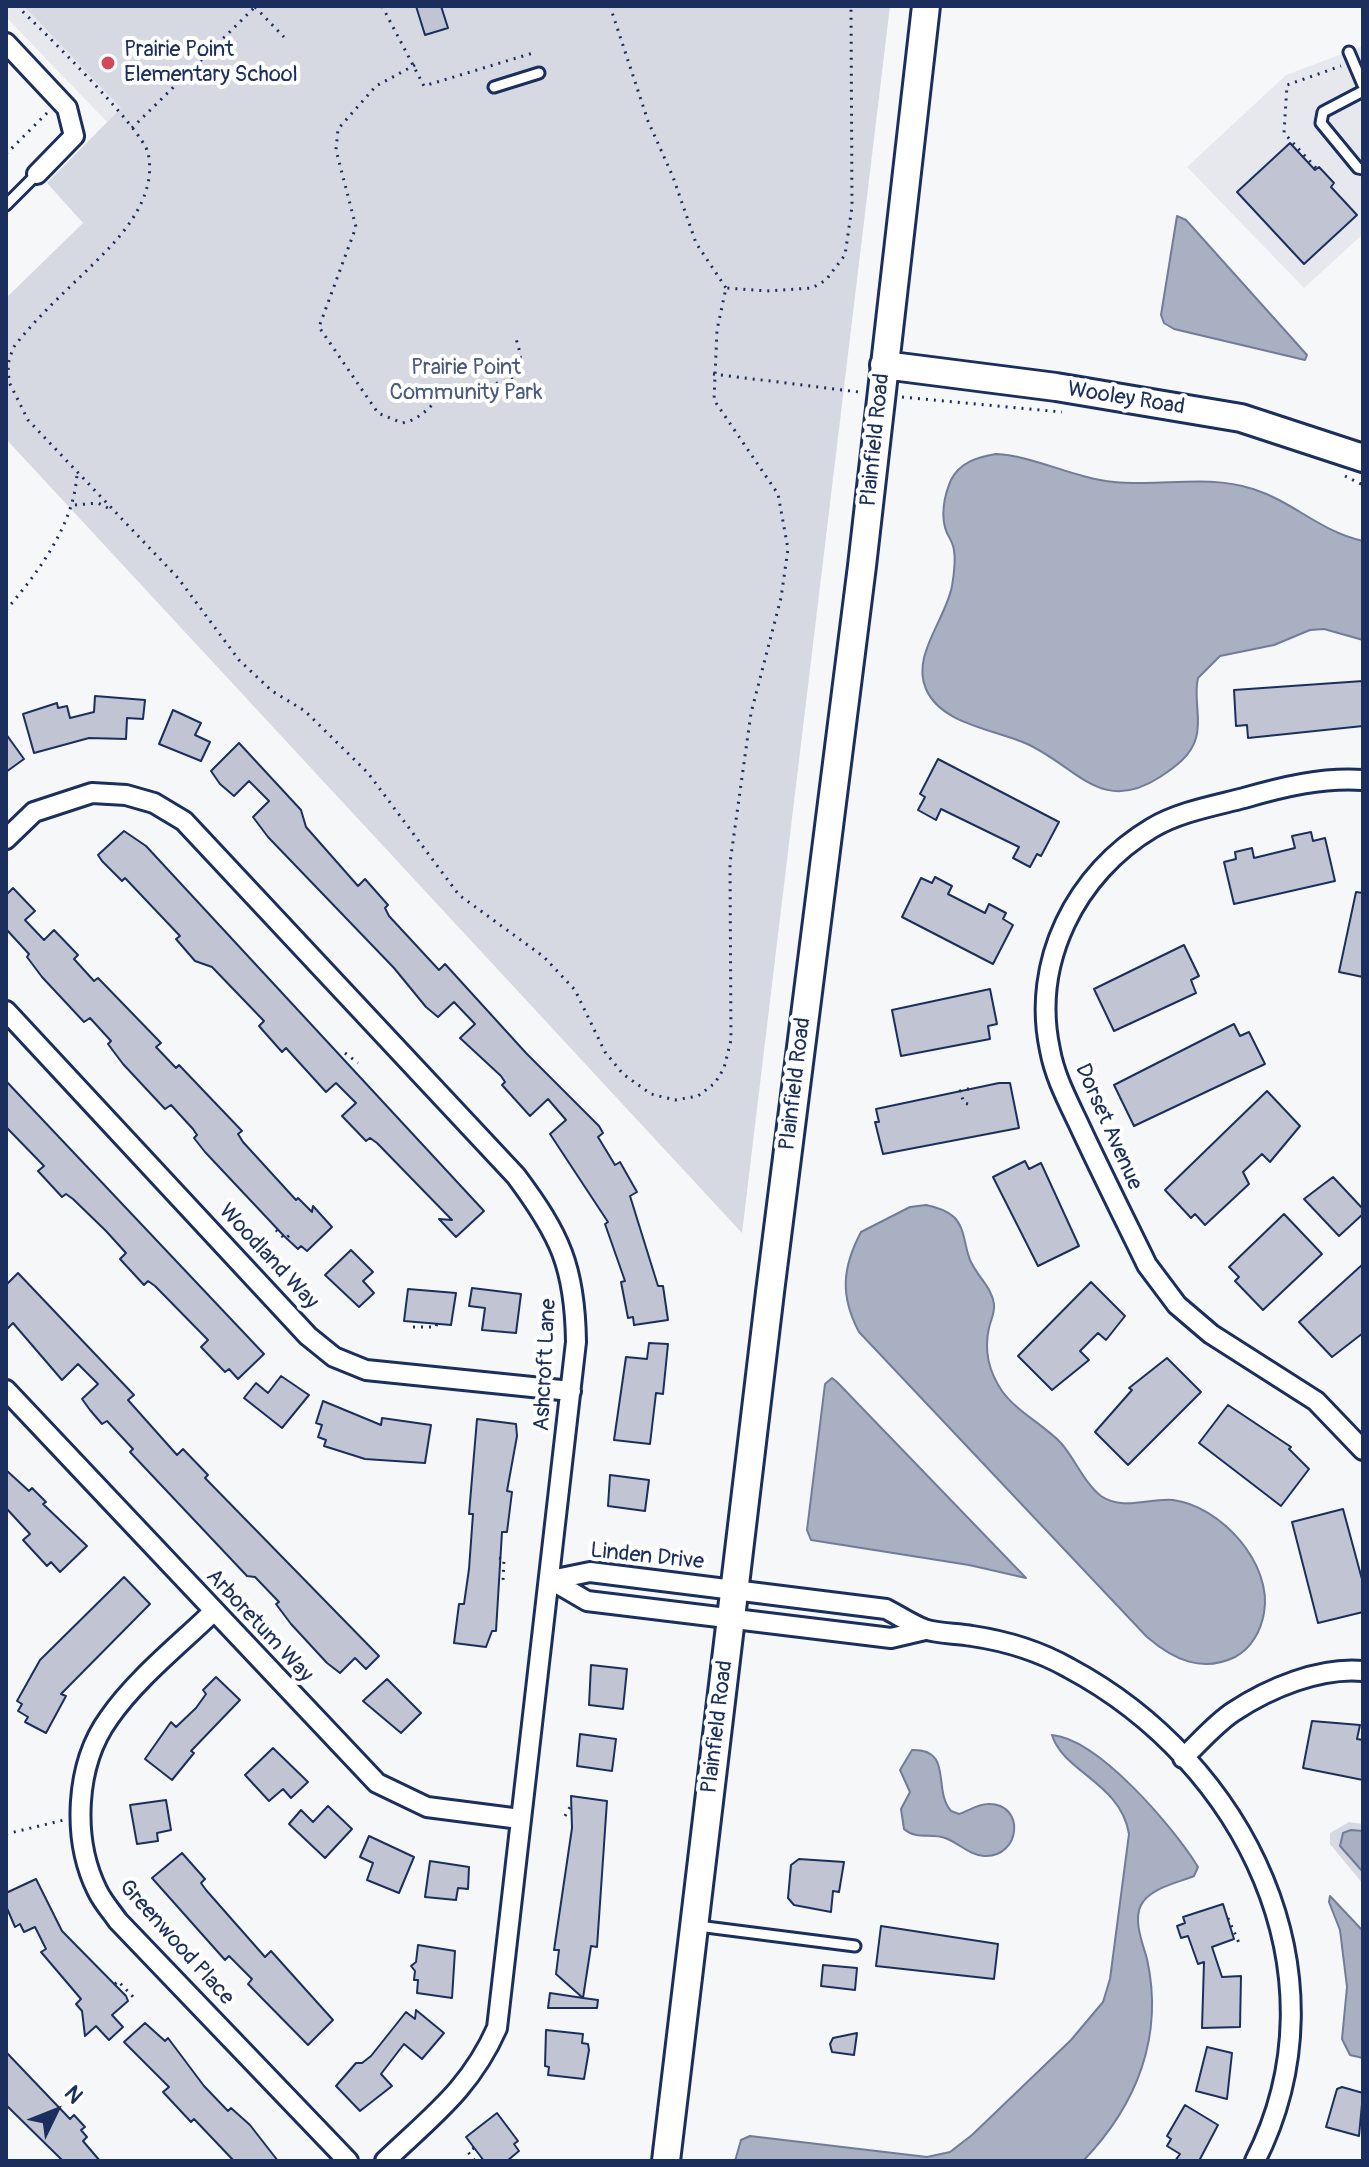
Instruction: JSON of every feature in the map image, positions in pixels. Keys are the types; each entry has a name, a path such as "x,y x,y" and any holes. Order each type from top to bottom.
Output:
{"main road":[{"name":"Plainfield Road","path":"666,2161 926,6"},
{"name":"Wooley Road","path":"884,365 1056,387 1241,418 1353,467"}],"street":[{"path":"6,43 67,108 74,136 37,174"},
{"name":"Dorset Avenue","path":"1363,780 1324,780 1262,793 1181,815 1127,844 1104,865 1068,914 1048,977 1045,1010 1049,1049 1061,1085 1147,1265 1161,1285 1211,1334 1316,1401 1363,1450"},
{"name":"Ashcroft Lane","path":"6,839 34,812 92,793 126,795 154,803 184,821 516,1176 543,1212 564,1251 576,1295 571,1391 497,2028 482,2063 463,2087 385,2161"},
{"name":"Woodland Way","path":"6,1011 308,1336 334,1357 366,1370 571,1391"},
{"name":"Arboretum Way","path":"6,1390 367,1775 387,1791 427,1807 520,1819"},
{"name":"Linden Drive","path":"551,1580 590,1572 891,1638 925,1630"},
{"name":"Linden Drive","path":"551,1580 587,1601 886,1609 925,1630 1007,1643 1055,1661 1116,1698 1183,1758 1226,1810 1252,1851 1275,1906 1291,1985 1289,2048 1278,2106 1255,2161"},
{"name":"Greenwood Place","path":"213,1612 110,1715 94,1745 84,1782 80,1818 97,1891 118,1921 348,2161"},
{"path":"1183,1758 1232,1712 1282,1685 1349,1669 1363,1671"},
{"path":"401,2147 414,2161"}],"lane":[{"path":"1349,52 1363,85"},
{"path":"494,87 539,73"},
{"path":"1363,91 1323,112 1321,123 1333,142 1358,168 1363,169"},
{"path":"6,205 37,174"},
{"path":"695,1926 855,1946"}],"path":[{"path":"17,6 132,128 148,152 146,193 139,209 110,247 21,339 8,364 16,401 77,473 178,578 239,660 272,691 305,711 368,773 459,895 544,957 575,990 605,1052 623,1074 651,1094 675,1100 698,1096 715,1083 724,1068 731,1040 730,863 751,713 781,598 788,549 778,494 756,457 723,418 714,400 717,330 726,288 696,243 673,177 648,121 610,6"},
{"path":"132,128 256,6 284,37"},
{"path":"382,6 424,86 533,53"},
{"path":"726,288 767,291 812,288 826,280 845,255 852,207 851,6"},
{"path":"415,65 376,86 338,129 336,150 356,227 319,327 378,413 402,423 419,418 453,390 498,385 510,380 519,363 516,339"},
{"path":"1316,168 1284,133 1287,85 1344,65"},
{"path":"6,154 60,100"},
{"path":"713,374 851,392"},
{"path":"911,398 1072,413"},
{"path":"1353,467 1363,485"},
{"path":"6,610 37,571 74,505 77,473"},
{"path":"74,505 98,503 113,510"},
{"path":"345,1053 358,1063"},
{"path":"968,1104 964,1103 960,1091 972,1088"},
{"path":"276,1230 285,1239 291,1234"},
{"path":"413,1327 436,1327 437,1323"},
{"path":"499,1558 504,1559 503,1581"},
{"path":"565,1816 570,1807"},
{"path":"6,1834 80,1818"},
{"path":"1228,1918 1239,1943"},
{"path":"115,1984 118,1981 137,2001"},
{"path":"474,2148 468,2152 475,2161"}],"shaded area":[{"name":"Prairie Point Elementary School","path":"6,6 223,6 107,122 6,17"},
{"path":"1363,46 1363,234 1304,288 1187,167 1286,75"}],"green space":[{"name":"Prairie Point Community Park","path":"24,6 890,6 742,1233 6,439 6,298 83,223 47,183 121,108"},
{"path":"1349,1822 1363,1824 1363,1831 1343,1833 1341,1846 1363,1872 1363,1884 1330,1844 1330,1833"}],"water":[{"path":"1177,216 1186,220 1307,355 1305,360 1174,329 1164,323 1161,315"},
{"path":"996,454 1099,480 1218,482 1253,489 1333,530 1363,541 1363,640 1324,629 1310,630 1274,645 1220,656 1198,678 1198,731 1194,744 1177,765 1139,788 1121,791 1104,789 1025,743 955,718 933,701 923,676 926,651 949,599 954,572 954,548 943,513 945,500 951,480 959,469 976,459"},
{"path":"926,1205 944,1211 958,1222 971,1262 991,1293 994,1307 987,1344 989,1361 998,1384 1008,1398 1061,1443 1101,1496 1118,1503 1173,1500 1191,1505 1225,1525 1252,1557 1265,1594 1264,1613 1255,1638 1241,1653 1223,1662 1200,1664 1178,1658 1147,1637 859,1332 849,1306 846,1282 850,1258 861,1232 910,1207"},
{"path":"832,1378 1026,1578 969,1565 811,1540 807,1530 825,1384"},
{"path":"1052,1735 1071,1740 1113,1768 1154,1809 1198,1867 1194,1876 1157,1890 1141,1905 1138,1925 1151,1987 1152,2015 1148,2042 1142,2068 1131,2093 1102,2139 1083,2161 735,2161 741,2140 750,2136 927,2157 950,2152 972,2135 1071,2040 1103,2002 1110,1979 1129,1834 1115,1802 1068,1759"},
{"path":"912,1750 925,1751 938,1763 943,1792 951,1811 959,1814 988,1804 1000,1806 1009,1812 1014,1830 1006,1849 984,1856 945,1838 914,1834 904,1829 901,1809 910,1792 900,1770"},
{"path":"1363,1831 1363,1872 1340,1846 1343,1833"},
{"path":"1330,1896 1363,1931 1363,2058 1350,2055 1342,2039 1347,1987 1340,1930 1329,1902"}],"building":[{"path":"416,6 441,6 448,28 425,35"},
{"path":"1290,143 1315,170 1319,167 1334,183 1331,187 1357,215 1304,264 1237,192"},
{"path":"1363,681 1363,726 1248,738 1247,725 1236,726 1234,690"},
{"path":"95,696 145,700 143,719 127,718 126,739 89,738 34,753 23,714 57,703 58,708 67,706 70,718 94,712"},
{"path":"173,710 201,723 195,735 210,742 201,761 159,744"},
{"path":"6,734 24,759 6,772"},
{"path":"239,743 301,810 306,827 358,886 365,879 388,905 385,908 389,916 439,970 445,964 526,1053 599,1126 603,1133 598,1137 615,1165 620,1162 637,1192 630,1196 658,1286 663,1286 668,1320 634,1325 633,1317 628,1318 621,1282 625,1281 605,1224 608,1222 550,1134 566,1120 548,1099 530,1116 502,1085 505,1082 501,1076 460,1038 475,1024 454,1002 438,1017 426,1007 394,968 268,837 253,817 269,801 249,781 234,796 220,784 211,771"},
{"path":"938,759 1059,822 1041,856 1037,854 1030,867 1013,858 1019,847 941,809 936,820 918,810 925,797 920,794"},
{"path":"124,831 146,846 484,1211 456,1237 439,1219 452,1220 377,1143 370,1138 366,1141 342,1116 356,1103 336,1083 326,1092 286,1048 282,1052 259,1026 264,1021 212,967 195,961 176,939 180,936 125,878 122,881 102,861 98,855"},
{"path":"1311,832 1313,841 1325,838 1335,881 1234,904 1224,862 1236,859 1235,852 1252,848 1254,858 1295,848 1292,836"},
{"path":"935,877 952,886 948,894 985,913 989,904 1006,913 1003,919 1013,925 993,964 902,917 921,878 932,883"},
{"path":"13,888 35,911 25,920 44,940 54,930 78,955 74,959 94,981 98,978 161,1043 156,1047 176,1068 179,1065 242,1131 238,1134 243,1142 296,1200 298,1198 312,1212 313,1206 332,1227 307,1251 301,1246 298,1249 284,1236 205,1152 194,1138 197,1135 193,1129 171,1105 165,1109 123,1064 108,1044 111,1041 90,1018 84,1022 42,977 27,957 29,954 6,929 6,895"},
{"path":"1356,892 1363,893 1363,977 1339,972"},
{"path":"1184,945 1199,976 1191,980 1196,993 1114,1031 1094,989"},
{"path":"990,989 997,1024 988,1026 990,1039 901,1056 892,1010"},
{"path":"1234,1024 1240,1036 1249,1032 1265,1064 1134,1126 1114,1085"},
{"path":"6,1081 264,1354 238,1379 229,1369 225,1372 201,1347 208,1340 155,1286 148,1281 144,1285 120,1259 126,1253 106,1231 73,1199 66,1194 62,1197 38,1171 44,1166 6,1127"},
{"path":"1010,1083 1019,1128 883,1154 875,1122 879,1122 876,1109"},
{"path":"1267,1091 1300,1126 1270,1162 1262,1154 1243,1172 1249,1184 1205,1225 1195,1214 1191,1218 1165,1190"},
{"path":"1025,1161 1029,1169 1041,1163 1079,1246 1038,1266 993,1177"},
{"path":"1333,1177 1363,1209 1363,1214 1339,1236 1304,1199"},
{"path":"1284,1214 1322,1254 1263,1310 1235,1281 1239,1277 1229,1267"},
{"path":"351,1250 373,1272 363,1281 374,1293 359,1307 325,1275"},
{"path":"1363,1264 1363,1333 1332,1357 1299,1322"},
{"path":"18,1273 134,1395 128,1400 177,1455 183,1449 208,1475 205,1478 379,1656 366,1669 355,1658 340,1673 327,1663 291,1624 276,1604 279,1602 255,1577 247,1576 130,1452 133,1449 107,1421 102,1424 90,1410 82,1399 98,1384 78,1364 62,1380 13,1323 6,1330 6,1285"},
{"path":"1091,1282 1125,1316 1106,1340 1098,1333 1080,1351 1089,1360 1052,1390 1018,1356"},
{"path":"472,1288 521,1294 516,1333 482,1330 485,1308 469,1306"},
{"path":"408,1289 456,1293 451,1325 404,1321"},
{"path":"649,1343 668,1344 663,1394 656,1393 650,1444 614,1440 626,1357 647,1359"},
{"path":"1167,1358 1201,1392 1128,1465 1095,1432 1132,1390 1129,1388"},
{"path":"281,1376 309,1395 282,1428 244,1398 256,1383 268,1393"},
{"path":"323,1401 381,1425 382,1418 431,1425 425,1463 365,1459 324,1446 326,1440 318,1437 322,1425 316,1423"},
{"path":"1228,1405 1291,1447 1289,1449 1309,1469 1281,1506 1199,1443"},
{"path":"477,1419 516,1424 517,1436 507,1491 512,1492 507,1532 502,1532 496,1631 492,1631 486,1647 454,1643 459,1604 464,1604 469,1569 473,1514 469,1514"},
{"path":"6,1470 29,1491 32,1488 46,1502 43,1504 87,1546 60,1572 51,1562 47,1566 23,1540 30,1534 6,1508"},
{"path":"610,1475 649,1480 645,1511 608,1506"},
{"path":"1343,1509 1363,1583 1363,1612 1318,1623 1292,1522"},
{"path":"124,1577 150,1604 61,1694 66,1696 46,1733 25,1722 28,1717 18,1711 22,1704 17,1701 40,1660"},
{"path":"591,1665 627,1669 623,1709 589,1705"},
{"path":"216,1677 240,1700 191,1751 194,1753 172,1780 145,1759 171,1722 176,1727 196,1708 206,1694 203,1690"},
{"path":"387,1679 421,1713 401,1733 363,1701"},
{"path":"1312,1721 1360,1725 1357,1739 1363,1740 1363,1780 1303,1768"},
{"path":"580,1734 616,1739 612,1771 577,1766"},
{"path":"273,1748 308,1782 291,1798 283,1789 269,1801 245,1775"},
{"path":"571,1796 607,1801 597,1947 591,1946 583,1998 556,1974 559,1950 554,1950 572,1828"},
{"path":"166,1800 171,1830 157,1833 158,1841 137,1844 130,1805"},
{"path":"328,1806 352,1829 325,1858 289,1824 301,1810 313,1822"},
{"path":"369,1836 414,1857 399,1893 367,1880 373,1863 360,1857"},
{"path":"182,1853 205,1879 201,1883 206,1890 265,1957 271,1951 333,2020 308,2045 248,1984 252,1979 229,1956 225,1960 152,1878"},
{"path":"799,1859 844,1862 839,1892 833,1891 831,1912 794,1905 788,1898 791,1865"},
{"path":"430,1861 469,1867 468,1889 458,1888 456,1900 425,1897"},
{"path":"36,1879 62,1931 126,1996 128,2001 112,2015 123,2027 109,2040 96,2026 85,2036 82,2011 76,2004 81,1999 41,1952 46,1949 35,1927 24,1932 20,1924 15,1927 6,1906 6,1893"},
{"path":"1223,1904 1234,1939 1212,1947 1222,1977 1241,1976 1240,2027 1202,2028 1204,1962 1198,1964 1188,1936 1181,1938 1177,1926 1185,1923 1183,1917"},
{"path":"881,1926 998,1944 994,1979 876,1966"},
{"path":"418,1945 455,1951 452,1998 417,1993 418,1980 414,1980 415,1971 411,1966 416,1962"},
{"path":"823,1965 857,1968 855,1990 821,1986"},
{"path":"550,1993 598,2000 597,2008 548,2008"},
{"path":"416,2010 444,2033 422,2059 404,2044 381,2074 392,2086 360,2111 336,2086 356,2063 362,2063 371,2056 406,2012 415,2019"},
{"path":"145,2023 165,2041 168,2038 204,2086 228,2111 231,2108 250,2125 278,2161 234,2161 194,2119 191,2122 163,2092 169,2087 124,2042"},
{"path":"546,2030 583,2034 582,2043 588,2044 589,2050 584,2079 548,2075 549,2067 545,2066"},
{"path":"857,2033 854,2055 832,2052 830,2044 833,2038"},
{"path":"1207,2047 1232,2053 1227,2099 1196,2091"},
{"path":"6,2052 70,2119 74,2115 85,2127 81,2130 87,2137 83,2141 100,2161 63,2161 6,2105"},
{"path":"1342,2087 1363,2093 1359,2136 1326,2127 1337,2089"},
{"path":"1185,2105 1218,2125 1199,2161 1175,2161 1180,2154 1167,2146 1171,2139 1167,2136"},
{"path":"497,2113 518,2141 514,2144 519,2151 507,2161 484,2161 466,2137"}],"place":[{"name":"Prairie Point Elementary School","path":"108,63"}]}
